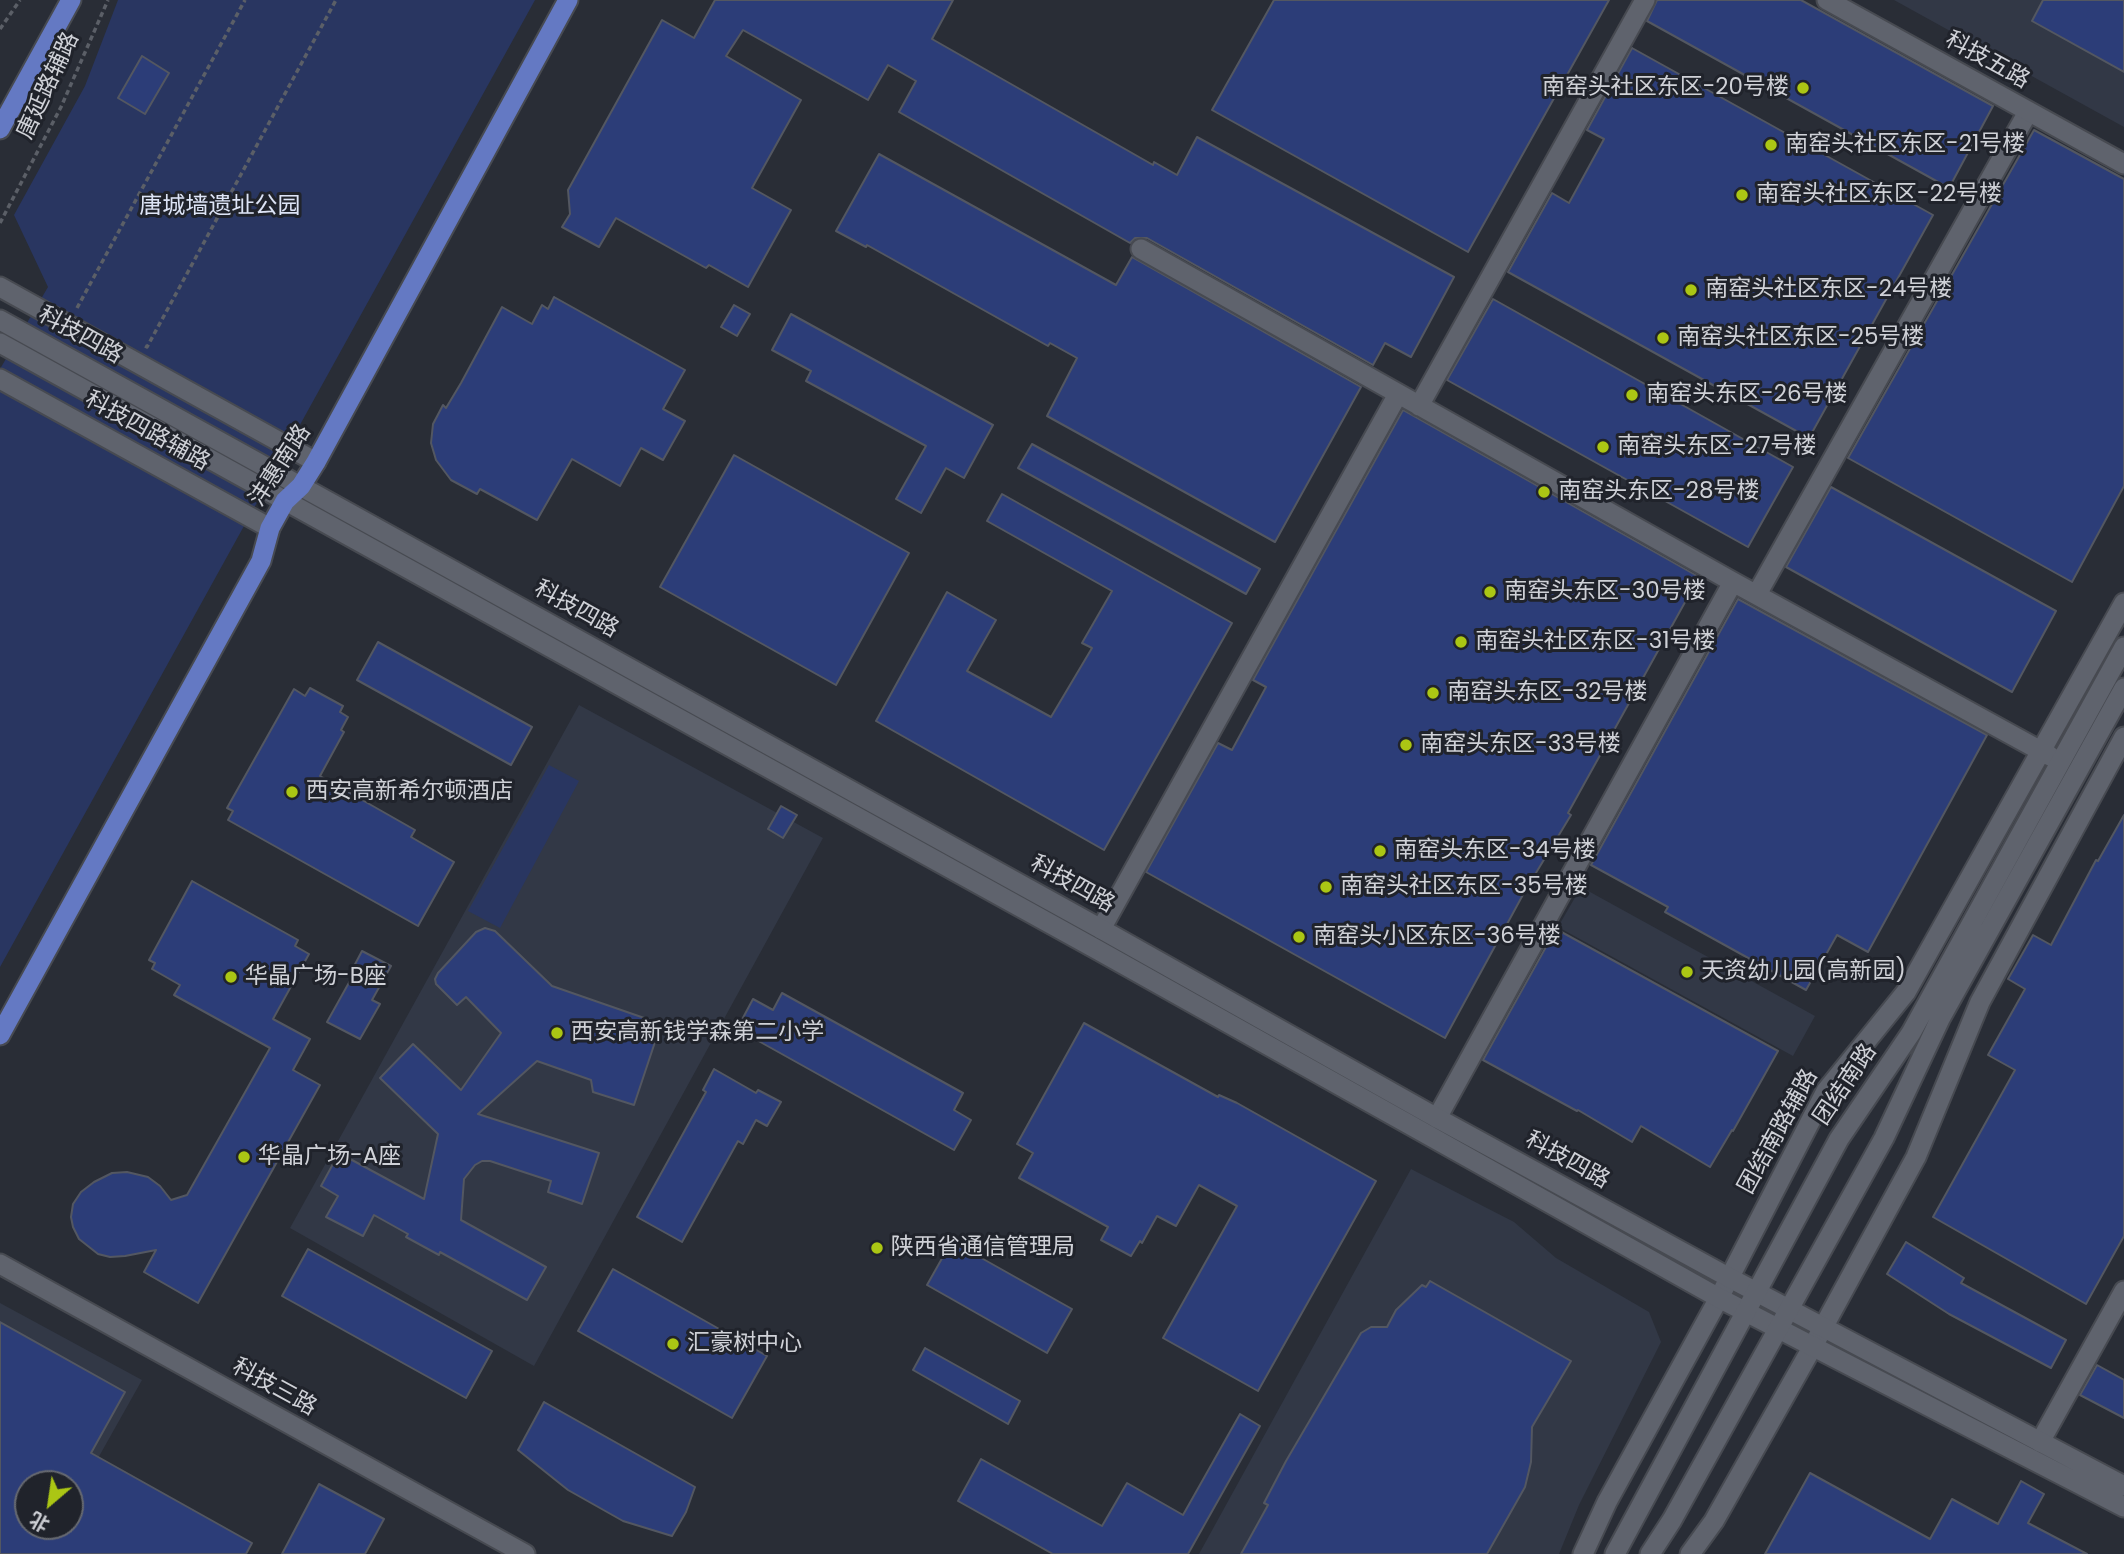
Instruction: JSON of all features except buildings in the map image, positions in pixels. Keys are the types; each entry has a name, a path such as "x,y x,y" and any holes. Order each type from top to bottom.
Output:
{"main road":[{"path":"0,129 71,0"},
{"name":"沣惠南路","path":"0,1035 261,561 270,528 285,501 302,486 316,462 568,0"}],"street":[{"path":"1419,405 1645,0"},
{"name":"科技五路","path":"1827,0 2124,164"},
{"path":"1757,594 2028,112"},
{"path":"1141,248 1733,582 2060,761"},
{"path":"0,287 316,462"},
{"name":"科技四路","path":"0,320 1101,929 1437,1118 1728,1277 2124,1486"},
{"name":"科技四路","path":"0,343 1091,946 1719,1298 2124,1507"},
{"name":"科技四路辅路","path":"0,379 270,528"},
{"path":"1101,929 1398,394"},
{"path":"1437,1118 1733,582"},
{"name":"团结南路辅路","path":"1583,1554 1607,1502 1719,1298 1826,1091 1906,992 2124,603"},
{"name":"团结南路","path":"1615,1554 1839,1139 1911,1032 2124,647"},
{"path":"1650,1554 1672,1520 1884,1138 1940,1019 2116,722 2124,688"},
{"path":"1690,1554 1714,1521 1916,1157 1980,1002 2124,737"},
{"name":"科技三路","path":"0,1265 525,1554"},
{"path":"2040,1442 2124,1291"}],"path":[{"path":"0,29 20,0"},
{"name":"唐延路辅路","path":"0,223 61,107 108,0"},
{"path":"77,308 245,0"},
{"path":"136,340 147,347 336,0"}],"shaded area":[{"path":"1894,0 2124,0 2124,127"},
{"name":"西安高新钱学森第二小学","path":"579,705 823,838 534,1366 290,1228"},
{"name":"天资幼儿园(高新园)","path":"1581,887 1815,1016 1793,1056 1558,927"},
{"path":"1411,1169 1514,1222 1556,1258 1649,1312 1661,1342 1579,1505 1559,1554 1199,1554"},
{"path":"0,1303 142,1380 84,1483 84,1470 14,1470 14,1540 0,1554"}],"green space":[{"name":"唐城墙遗址公园","path":"118,0 535,0 0,967 0,369 48,287 14,215 85,86"},
{"path":"549,765 579,781 500,928 468,911"}],"place":[{"name":"南窑头社区东区-20号楼","path":"1803,88"},
{"name":"南窑头社区东区-21号楼","path":"1771,145"},
{"name":"南窑头社区东区-22号楼","path":"1742,195"},
{"name":"南窑头社区东区-24号楼","path":"1691,290"},
{"name":"南窑头社区东区-25号楼","path":"1663,338"},
{"name":"南窑头东区-26号楼","path":"1632,395"},
{"name":"南窑头东区-27号楼","path":"1603,447"},
{"name":"南窑头东区-28号楼","path":"1544,492"},
{"name":"南窑头东区-30号楼","path":"1490,592"},
{"name":"南窑头社区东区-31号楼","path":"1461,642"},
{"name":"南窑头东区-32号楼","path":"1433,693"},
{"name":"南窑头东区-33号楼","path":"1406,745"},
{"name":"西安高新希尔顿酒店","path":"292,792"},
{"name":"南窑头东区-34号楼","path":"1380,851"},
{"name":"南窑头社区东区-35号楼","path":"1326,887"},
{"name":"南窑头小区东区-36号楼","path":"1299,937"},
{"name":"天资幼儿园(高新园)","path":"1687,972"},
{"name":"华晶广场-B座","path":"231,977"},
{"name":"西安高新钱学森第二小学","path":"557,1033"},
{"name":"华晶广场-A座","path":"244,1157"},
{"name":"陕西省通信管理局","path":"877,1248"},
{"name":"汇豪树中心","path":"673,1344"}]}
